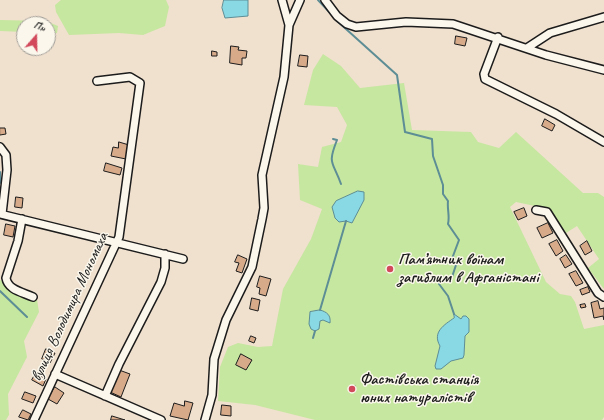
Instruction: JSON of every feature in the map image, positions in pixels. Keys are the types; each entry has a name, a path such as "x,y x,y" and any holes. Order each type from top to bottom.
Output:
{"street":[{"path":"282,0 289,25"},
{"path":"205,420 212,395 214,359 226,320 252,268 264,208 262,175 284,77 289,25 300,0"},
{"path":"325,0 337,16 347,24 356,27 406,22 454,24 498,37 527,48 604,70"},
{"path":"527,48 550,33 604,17"},
{"path":"498,37 484,74 485,79 556,114 604,142"},
{"name":"вулиця Володимира Мономаха","path":"34,420 119,237 140,83 130,77 97,81"},
{"path":"0,147 6,155 7,170 1,214 182,259"},
{"path":"536,210 547,212 598,292 604,297"},
{"path":"22,218 18,241 6,278 7,283 13,288 33,297"},
{"path":"105,396 119,364 161,282 165,268 165,254"},
{"path":"55,374 161,420"},
{"path":"140,420 142,412"}],"green space":[{"path":"61,0 166,0 169,7 165,26 143,35 119,33 69,35 56,12 55,5"},
{"path":"0,20 16,20 16,32 0,31"},
{"path":"56,25 58,26 56,33"},
{"path":"323,54 341,66 360,88 404,83 412,130 471,132 478,142 499,148 516,132 583,193 598,193 604,197 604,289 588,268 599,259 577,226 566,233 549,209 516,202 510,207 546,282 560,294 571,296 575,302 584,329 604,325 604,417 602,420 315,420 255,405 218,401 220,367 228,347 238,343 258,347 272,346 283,289 311,239 322,209 300,200 298,164 318,167 322,147 341,142 347,125 337,107 304,105 313,70"},
{"path":"0,280 36,293 39,312 24,341 27,357 8,394 9,415 6,420 0,420"}],"water":[{"path":"224,0 248,0 248,16 225,18 222,8"},
{"path":"358,191 364,192 364,200 352,223 346,221 339,222 335,218 332,207 336,201"},
{"path":"320,310 328,314 330,323 323,320 320,321 319,329 315,331 311,329 309,324 310,312"},
{"path":"454,314 461,319 463,316 466,316 469,319 469,332 465,336 464,355 463,358 451,361 441,369 436,369 435,366 440,346 437,337 438,333 443,326 454,318"}],"building":[{"path":"456,36 467,38 465,46 455,44"},
{"path":"231,46 239,47 238,50 247,51 246,58 242,58 242,65 230,63"},
{"path":"212,51 217,52 217,56 212,56"},
{"path":"300,55 308,56 307,67 298,66"},
{"path":"545,119 555,125 552,131 542,126"},
{"path":"0,128 5,128 6,134 0,135"},
{"path":"119,142 129,145 126,159 111,156 113,147 118,148"},
{"path":"106,163 122,168 120,175 104,171"},
{"path":"16,197 23,198 22,208 15,207"},
{"path":"524,208 527,216 518,220 514,212"},
{"path":"548,223 553,233 542,238 537,228"},
{"path":"6,224 15,226 13,237 4,235"},
{"path":"557,240 563,251 556,256 549,244"},
{"path":"587,241 592,251 585,255 580,246"},
{"path":"238,255 247,259 242,273 236,271 239,263 235,262"},
{"path":"566,255 572,264 565,268 560,259"},
{"path":"576,271 583,283 576,286 569,274"},
{"path":"260,276 271,279 266,296 259,294 260,288 257,287"},
{"path":"588,287 590,292 582,295 580,290"},
{"path":"252,298 260,300 258,311 250,309"},
{"path":"598,301 600,309 604,308 604,320 603,316 594,318 591,303"},
{"path":"585,304 586,307 581,308 580,305"},
{"path":"251,336 256,338 254,343 249,341"},
{"path":"46,349 55,353 50,363 42,359"},
{"path":"241,354 252,360 246,370 236,365"},
{"path":"119,370 130,374 121,397 110,392"},
{"path":"36,373 46,379 43,386 32,380"},
{"name":"Фастівська станція юних натуралістів","path":"355,386 355,391 349,391 349,387"},
{"path":"55,387 64,393 57,404 48,399"},
{"path":"25,392 36,396 33,403 22,399"},
{"path":"185,401 193,403 188,420 170,416 174,403 184,406"},
{"path":"222,405 231,406 231,416 221,415"},
{"path":"23,410 31,414 28,420 19,417"},
{"path":"112,416 125,420 111,420"}],"waterway":[{"path":"318,0 333,16"},
{"path":"336,20 397,75 405,132 432,139 433,156 443,185 443,194 448,201 448,224 459,240 453,256 456,265 452,277 447,279 442,277 439,284 448,296 454,314"},
{"path":"333,139 337,140 332,154 332,163 341,184"},
{"path":"0,172 0,183"},
{"path":"320,310 346,221"},
{"path":"0,291 27,317"},
{"path":"313,338 315,331"}],"place":[{"name":"Пам’ятник воїнам загиблим в Афганістані","path":"390,269"},
{"name":"Фастівська станція юних натуралістів","path":"352,389"}]}
